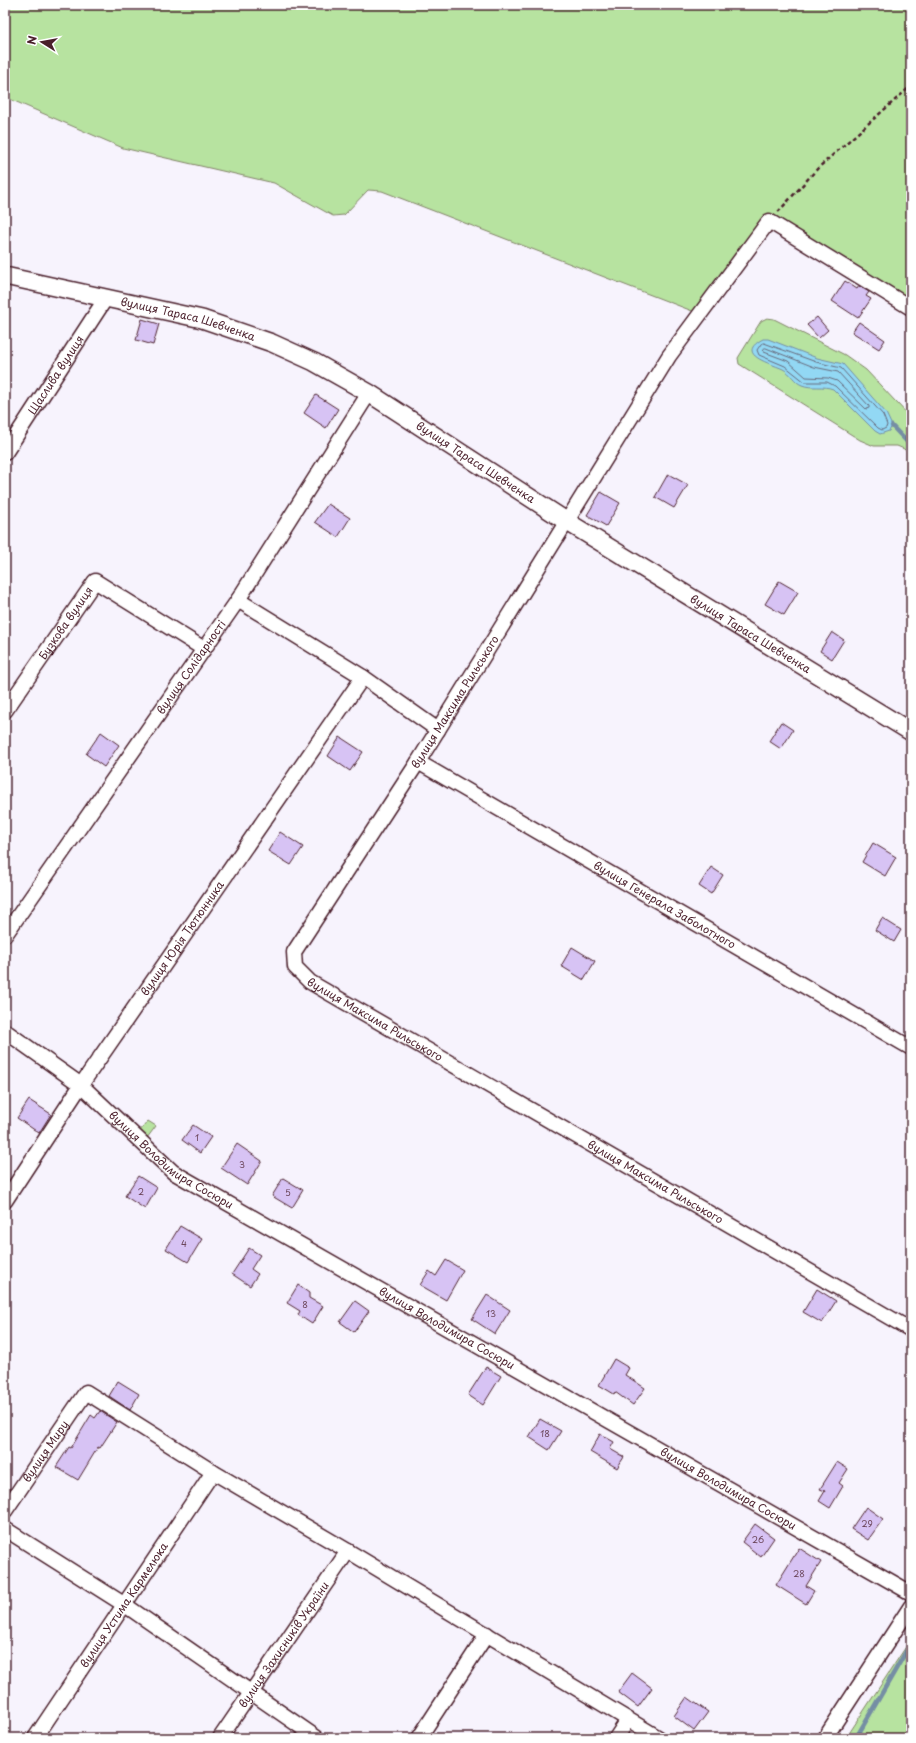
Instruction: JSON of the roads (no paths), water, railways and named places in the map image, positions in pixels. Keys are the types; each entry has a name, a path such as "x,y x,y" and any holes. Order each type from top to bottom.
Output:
{"street":[{"name":"вулиця Максима Рильського","path":"911,308 769,221 669,356 418,762 294,952 295,967 310,982 911,1330"},
{"name":"вулиця Тараса Шевченка","path":"5,276 202,319 244,333 314,362 369,393 566,521 911,732"},
{"name":"Щаслива вулиця","path":"5,453 106,298"},
{"name":"вулиця Солідарності","path":"5,935 238,600 369,393"},
{"name":"Бузкова вулиця","path":"5,711 95,581 204,649"},
{"path":"238,600 363,677 438,730"},
{"name":"вулиця Юрія Тютюнника","path":"5,1201 81,1085 363,677"},
{"name":"вулиця Генерала Заболотного","path":"418,762 911,1048"},
{"name":"вулиця Володимира Сосюри","path":"5,1031 81,1085 172,1172 911,1593"},
{"name":"вулиця Миру","path":"5,1511 86,1392 213,1472"},
{"path":"213,1472 348,1551 659,1738"},
{"name":"вулиця Устима Кармелюка","path":"35,1738 213,1472"},
{"path":"5,1529 125,1605 317,1738"},
{"name":"вулиця Захисників України","path":"220,1738 348,1551"},
{"path":"826,1738 911,1606"},
{"path":"419,1738 487,1634"},
{"path":"616,1738 628,1720"}],"water":[{"path":"763,339 768,339 817,358 843,364 886,413 892,426 889,431 880,434 875,431 833,389 802,385 783,369 764,362 758,358 752,350 755,345"}],"waterway":[{"path":"892,426 911,446"},
{"path":"856,1738 911,1643"}]}
